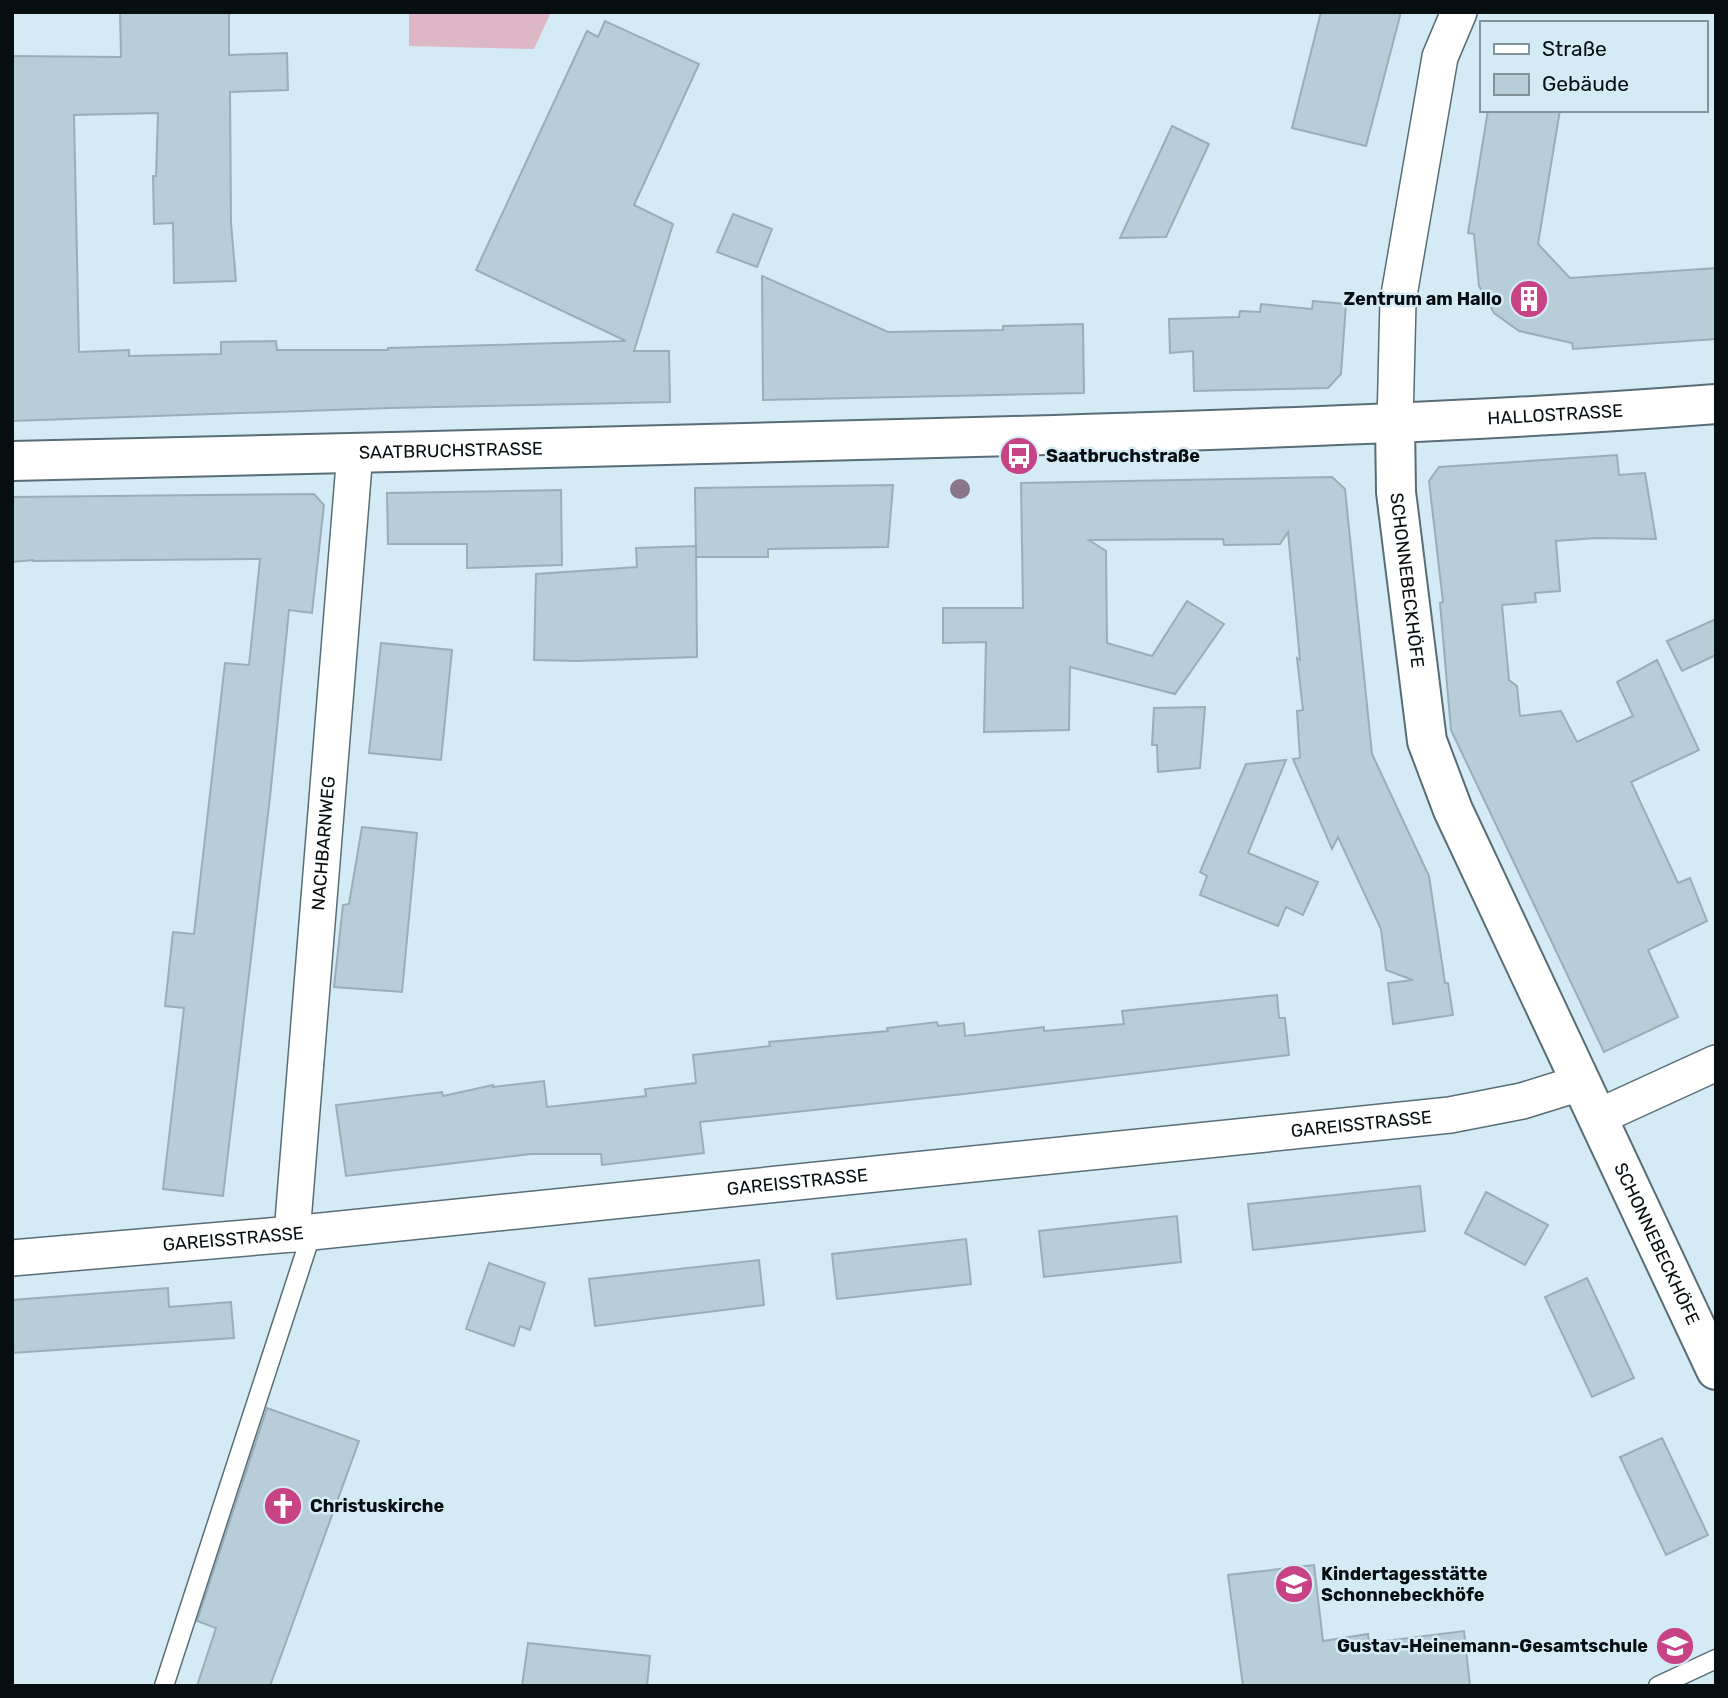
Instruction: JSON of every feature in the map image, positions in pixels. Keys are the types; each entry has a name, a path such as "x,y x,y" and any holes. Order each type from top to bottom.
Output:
{"main road":[{"name":"HALLOSTRASSE","path":"1395,423 1584,414 1716,404"},
{"name":"SAATBRUCHSTRASSE","path":"12,461 846,443 1395,423"},
{"name":"SCHONNEBECKHÖFE","path":"1395,423 1396,492 1427,741 1453,810 1716,1370"}],"street":[{"name":"SCHONNEBECKHÖFE","path":"1395,423 1398,301 1440,57 1459,12"},
{"name":"NACHBARNWEG","path":"302,1233 355,452"},
{"path":"1598,1117 1716,1063"},
{"name":"GAREISSTRASSE","path":"12,1258 302,1233 1450,1115 1522,1101 1580,1083"}],"lane":[{"path":"164,1686 302,1233"},
{"path":"1658,1686 1716,1659"}],"shaded area":[{"path":"409,12 551,12 534,49 409,46"}],"building":[{"path":"120,12 229,12 229,55 287,53 288,90 230,92 231,223 236,281 174,283 173,223 154,224 153,176 156,176 158,113 74,115 79,352 129,350 129,356 221,354 221,342 276,341 277,350 388,350 626,341 476,270 587,31 598,37 605,21 699,64 634,205 673,224 634,351 669,351 670,402 12,421 12,56 121,57"},
{"path":"1321,12 1401,12 1366,146 1292,128"},
{"path":"1488,112 1560,112 1538,244 1570,278 1716,268 1716,339 1573,349 1572,343 1519,331 1494,313 1479,286 1474,234 1468,233"},
{"path":"1172,126 1209,144 1166,237 1120,238"},
{"path":"733,214 772,229 757,267 717,252"},
{"path":"762,276 888,332 1003,330 1003,326 1083,324 1084,393 763,400"},
{"path":"1313,301 1346,304 1341,374 1328,388 1194,391 1193,351 1170,353 1169,319 1239,317 1240,311 1260,312 1261,304 1312,309"},
{"path":"1617,455 1619,475 1645,473 1656,539 1596,538 1556,541 1560,591 1535,593 1536,602 1502,605 1509,680 1517,686 1520,716 1561,711 1577,742 1633,716 1617,682 1657,660 1699,750 1631,782 1678,883 1690,878 1707,921 1648,950 1678,1017 1604,1052 1451,730 1440,603 1443,602 1429,481 1439,467"},
{"path":"1332,477 1345,489 1372,754 1429,876 1445,983 1448,983 1453,1015 1393,1024 1388,983 1413,980 1386,970 1381,929 1338,837 1332,849 1293,759 1300,758 1297,711 1303,710 1288,532 1280,544 1224,545 1223,539 1089,540 1106,551 1107,643 1152,656 1187,601 1224,624 1175,694 1070,667 1069,730 984,732 986,642 943,643 943,608 1023,608 1021,483"},
{"path":"893,485 888,547 768,549 768,557 696,557 695,488"},
{"path":"561,490 562,565 467,568 467,544 388,544 387,493"},
{"path":"314,494 324,505 312,613 289,610 223,1196 163,1189 184,1008 165,1006 173,932 194,934 225,663 249,665 260,559 12,562 12,497"},
{"path":"696,546 697,657 534,660 536,574 637,567 636,548"},
{"path":"1716,619 1716,655 1682,671 1667,641"},
{"path":"381,643 452,650 441,760 369,753"},
{"path":"1205,707 1200,768 1158,772 1157,745 1152,745 1154,708"},
{"path":"1286,760 1248,853 1318,882 1303,915 1286,907 1278,926 1200,895 1207,876 1200,872 1246,764"},
{"path":"362,827 417,833 402,992 334,987 343,905 349,904"},
{"path":"1277,995 1279,1018 1285,1018 1289,1055 700,1122 704,1153 602,1165 601,1154 531,1154 346,1176 336,1105 442,1092 443,1096 493,1085 544,1081 547,1107 646,1096 645,1089 696,1083 693,1055 770,1046 769,1042 888,1031 887,1028 937,1022 938,1026 964,1023 965,1036 1044,1027 1044,1031 1124,1024 1122,1011"},
{"path":"1420,1186 1425,1231 1253,1250 1248,1204"},
{"path":"1486,1192 1548,1225 1525,1265 1465,1233"},
{"path":"1177,1216 1181,1262 1044,1277 1039,1231"},
{"path":"966,1239 971,1284 837,1299 832,1254"},
{"path":"759,1260 764,1305 595,1326 589,1279"},
{"path":"489,1263 545,1283 530,1330 520,1326 514,1346 466,1329"},
{"path":"1587,1278 1634,1378 1592,1397 1545,1297"},
{"path":"168,1288 169,1307 231,1302 234,1338 12,1353 12,1300"},
{"name":"Christuskirche","path":"267,1408 359,1441 270,1686 197,1686 216,1628 197,1621"},
{"path":"1662,1438 1708,1535 1666,1555 1620,1457"},
{"path":"1314,1565 1323,1641 1368,1634 1369,1643 1464,1631 1470,1686 1243,1686 1228,1575"},
{"path":"528,1643 650,1656 647,1686 522,1686"}],"place":[{"name":"Zentrum am Hallo","path":"1529,299"},
{"name":"Saatbruchstraße","path":"1019,456"},
{"name":"Christuskirche","path":"283,1506"},
{"name":"Kindertagesstätte Schonnebeckhöfe","path":"1294,1584"},
{"name":"Gustav-Heinemann-Gesamtschule","path":"1675,1646"}]}
